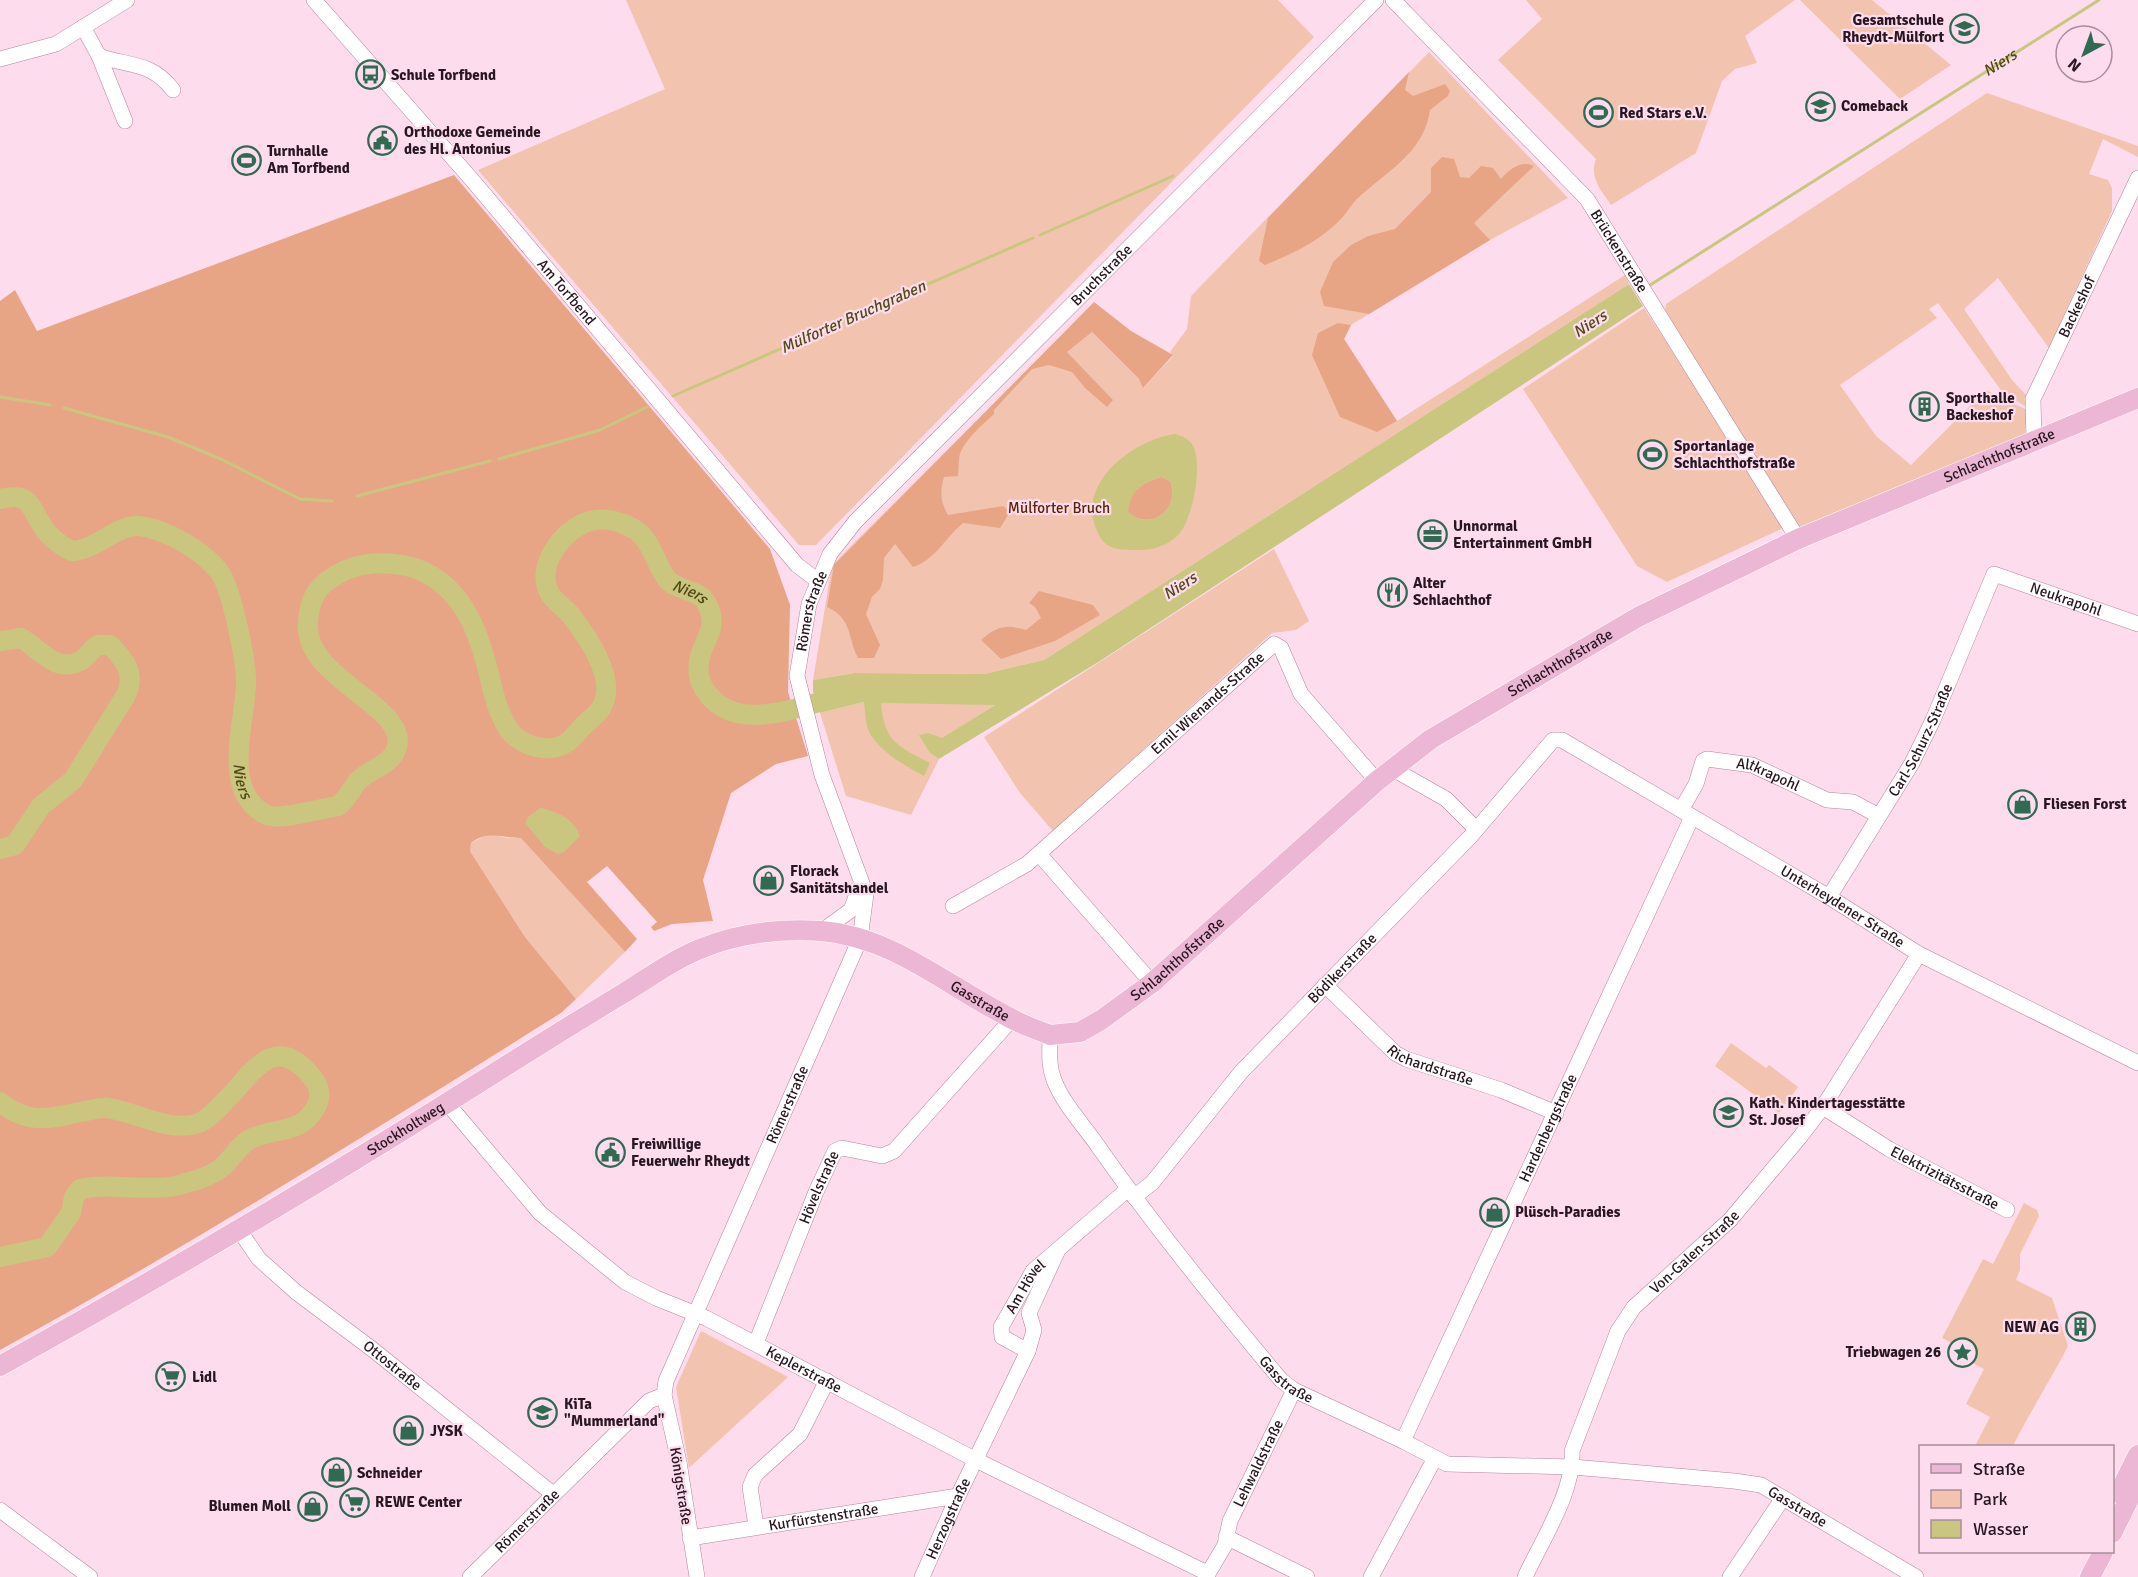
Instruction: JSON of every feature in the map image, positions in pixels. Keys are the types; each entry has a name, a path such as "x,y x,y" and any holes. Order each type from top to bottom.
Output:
{"main road":[{"name":"Schlachthofstraße","path":"1050,1035 1080,1032 1152,983 1377,781 1431,739 1638,617 1798,539 2138,398"},
{"name":"Gasstraße","path":"822,931 860,939 895,951 1011,1019 1050,1035"},
{"name":"Stockholtweg","path":"0,1366 239,1230 672,964 704,947 739,936 822,931"},
{"path":"2114,1502 2138,1455"},
{"path":"2114,1529 2138,1481"},
{"path":"2081,1577 2091,1553"},
{"path":"2090,1577 2102,1553"}],"street":[{"path":"0,59 56,44 127,0"},
{"name":"Am Torfbend","path":"315,0 473,182 797,565 818,581"},
{"name":"Bruchstraße","path":"830,554 855,522 1376,0"},
{"name":"Brückenstraße","path":"1393,0 1587,199 1798,539"},
{"path":"83,27 99,56 125,121"},
{"path":"99,56 118,63 146,66 162,76 173,90"},
{"name":"Backeshof","path":"2034,441 2033,399 2138,178"},
{"name":"Römerstraße","path":"470,1577 649,1401 664,1395 666,1381 695,1313 860,939 866,894 822,775 797,676 802,637 818,581 830,554"},
{"name":"Neukrapohl","path":"1994,574 2138,624"},
{"name":"Carl-Schurz-Straße","path":"1829,897 1912,763 1933,720 1994,574"},
{"name":"Emil-Wienands-Straße","path":"953,906 1027,864 1274,644 1281,648 1301,694 1377,781"},
{"name":"Unterheydener Straße","path":"1553,740 1562,740 1687,813 1829,897 1919,954 2138,1063"},
{"name":"Bödikerstraße","path":"1131,1193 1152,1183 1241,1072 1476,829 1553,740"},
{"name":"Altkrapohl","path":"1687,813 1703,761 1707,759 1752,765 1827,800 1853,802 1879,816"},
{"path":"1393,769 1446,799 1476,829"},
{"name":"Hardenbergstraße","path":"1403,1441 1556,1113 1687,813"},
{"path":"1039,854 1152,983"},
{"path":"822,931 851,910 862,880"},
{"name":"Von-Galen-Straße","path":"1525,1577 1573,1467 1572,1451 1618,1331 1634,1307 1730,1220 1823,1107 1919,954"},
{"name":"Richardstraße","path":"1325,985 1395,1053 1406,1059 1501,1090 1556,1113"},
{"name":"Hövelstraße","path":"756,1343 816,1192 835,1151 842,1148 882,1156 894,1151 1011,1019"},
{"name":"Gasstraße","path":"1050,1035 1050,1066 1055,1083 1131,1193 1252,1346 1281,1380 1294,1390 1447,1464 1573,1467 1734,1480 1761,1485 1916,1577"},
{"name":"Keplerstraße","path":"447,1103 540,1213 586,1253 625,1282 756,1343 976,1460 1203,1575"},
{"name":"Elektrizitätsstraße","path":"1823,1107 1889,1149 2007,1210"},
{"name":"Am Hövel","path":"1028,1351 1002,1337 1001,1327 1033,1271 1131,1193"},
{"name":"Ottostraße","path":"239,1230 259,1259 296,1292 372,1349 553,1494"},
{"name":"Am Hövel","path":"976,1460 1028,1351 1034,1330 1029,1313 1058,1250"},
{"path":"756,1526 750,1487 755,1475 800,1434 827,1381"},
{"name":"Lehwaldstraße","path":"1203,1575 1220,1539 1226,1537 1230,1521 1294,1390"},
{"name":"Königstraße","path":"664,1395 679,1462 697,1577"},
{"path":"1371,1577 1435,1458"},
{"name":"Herzogstraße","path":"922,1577 957,1496 976,1460"},
{"name":"Kurfürstenstraße","path":"690,1538 957,1496"},
{"path":"1730,1577 1783,1498"},
{"path":"0,1510 90,1577"},
{"path":"1226,1537 1307,1577"}],"green space":[{"path":"626,0 1278,0 1314,37 816,545 799,545 478,170 665,89"},
{"path":"1526,0 1795,0 1745,36 1757,63 1735,69 1722,81 1696,153 1611,205 1595,178 1596,159 1498,60 1542,19"},
{"path":"1800,0 1872,0 1951,65 1900,99"},
{"name":"Mülforter Bruch","path":"1429,52 1568,198 1490,240 1351,325 1344,339 1397,421 1625,275 1629,284 1044,660 984,674 855,673 813,680 832,565 1056,341 1066,352 1092,332 1139,379 1144,387 1173,356 1170,352 1187,329 1191,296"},
{"path":"1987,93 2138,146 2138,157 2103,139 2089,174 2108,180 2112,188 2112,211 2049,348 1998,278 1964,309 2012,380 2029,398 2025,406 2003,393 1938,303 1929,309 1937,318 1840,385 1876,436 1911,465 1986,390 2027,410 2025,434 1802,537 1665,311 1666,304"},
{"name":"Sportanlage Schlachthofstraße","path":"1644,308 1784,522 1781,529 1667,582 1637,566 1523,389"},
{"path":"1274,549 1309,621 1296,630 1272,633 1053,831 1020,793 984,737"},
{"path":"864,702 996,704 942,739 929,733 930,753 939,759 911,815 846,796 820,713"},
{"path":"491,833 506,838 521,837 625,952 576,999 525,937 470,851 471,843"},
{"path":"1731,1043 1766,1068 1769,1065 1798,1087 1779,1113 1715,1066"},
{"path":"2024,1203 2037,1210 2039,1216 2020,1254 2020,1270 2016,1280 2052,1298 2068,1346 2014,1445 1976,1445 1990,1417 1966,1404 1984,1369 1950,1351 1953,1344 1942,1338 1983,1259 1993,1264"},
{"path":"701,1331 788,1377 689,1468 676,1387"}],"shaded area":[{"path":"1409,72 1405,90 1413,96 1445,84 1450,91 1448,96 1430,110 1420,139 1412,150 1356,200 1341,219 1322,235 1295,252 1265,265 1259,261 1268,218"},
{"path":"1442,157 1454,159 1460,177 1469,178 1481,166 1493,168 1501,179 1520,165 1534,166 1474,223 1490,240 1369,314 1324,306 1320,292 1333,262 1351,245 1368,236 1395,229 1431,192 1431,168"},
{"path":"454,175 770,549 790,605 788,692 808,756 776,764 731,793 703,880 713,921 672,924 654,931 651,927 657,922 607,866 587,882 637,939 625,952 521,838 489,836 471,843 470,851 525,937 576,999 561,1013 283,1186 0,1350 0,301 15,290 37,331"},
{"path":"1094,302 1131,331 1173,355 1143,388 1139,379 1092,332 1067,352 1113,400 1107,407 1085,388 1072,372 1049,365 1032,369 994,410 994,414 967,441 960,454 958,476 944,477 942,487 942,501 948,515 1003,506 1010,512 1000,528 963,523 934,554 913,567 895,544 884,558 883,580 880,589 872,597 866,614 880,645 874,658 858,658 845,623 841,617 827,607 834,565"},
{"path":"1338,323 1351,325 1344,339 1397,421 1377,432 1340,417 1312,355 1318,333"},
{"path":"1161,477 1170,481 1172,492 1171,501 1161,515 1145,520 1127,511 1131,497 1138,488"},
{"path":"1039,591 1093,605 1100,615 1055,641 1001,659 981,640 1002,628 1013,627 1026,630 1041,618 1035,607 1029,603"}],"water":[{"path":"1629,284 1643,306 1100,661 939,759 930,753 919,735 929,733 942,738 995,705 881,703 885,726 894,741 930,763 924,776 891,756 876,742 867,726 864,702 820,713 813,691 813,680 855,673 984,674 1044,660"},
{"path":"1175,434 1183,437 1192,444 1196,454 1197,476 1193,501 1186,522 1178,535 1168,543 1156,548 1131,550 1111,547 1103,541 1095,526 1092,509 1095,493 1103,478 1128,453 1160,438","holes":["1161,477 1170,481 1171,501 1161,516 1145,520 1128,511 1132,497 1142,485"]},
{"path":"540,808 564,817 577,830 580,836 564,852 558,854 545,847 525,823 528,817"}],"waterway":[{"name":"Niers","path":"1647,287 2099,0"},
{"name":"Mülforter Bruchgraben","path":"1040,235 1173,176"},
{"name":"Mülforter Bruchgraben","path":"673,396 1033,238"},
{"name":"Mülforter Bruchgraben","path":"0,397 50,405"},
{"name":"Mülforter Bruchgraben","path":"499,459 600,430 647,407"},
{"name":"Mülforter Bruchgraben","path":"64,408 168,437 223,460 300,499 332,501"},
{"name":"Mülforter Bruchgraben","path":"357,496 490,461"},
{"name":"Niers","path":"0,499 16,497 26,500 50,535 72,551 81,550 131,526 139,526 160,531 182,541 211,562 218,570 233,607 246,674 238,756 239,774 244,791 253,805 267,815 291,815 338,806 359,780 388,761 395,752 397,736 390,721 339,678 323,661 311,643 308,623 310,606 321,586 350,568 367,564 385,563 412,567 428,574 453,594 472,622 506,725 518,738 534,746 553,748 569,741 599,711 605,697 604,673 587,637 571,615 550,594 546,583 549,560 562,540 580,525 602,519 613,520 640,533 666,578 676,586 700,596 708,606 712,622 711,629 698,666 705,690 720,706 735,712 753,715 771,714 842,696"},
{"name":"Niers","path":"0,641 21,638 48,658 63,664 80,661 98,645 110,645 124,662 130,680 126,695 73,780 41,806 15,845 0,849"},
{"name":"Niers","path":"0,1102 21,1115 31,1117 51,1118 105,1108 163,1124 185,1126 201,1122 209,1116 263,1062 272,1057 283,1056 294,1060 306,1070 316,1082 319,1090 315,1109 302,1123 250,1139 221,1168 205,1177 163,1188 103,1186 80,1189 74,1197 71,1213 47,1247 0,1257"}],"place":[{"name":"Gesamtschule Rheydt-Mülfort","path":"1965,29"},
{"name":"Schule Torfbend","path":"370,75"},
{"name":"Comeback","path":"1820,106"},
{"name":"Red Stars e.V.","path":"1598,113"},
{"name":"Orthodoxe Gemeinde des Hl. Antonius","path":"383,141"},
{"name":"Turnhalle Am Torfbend","path":"246,160"},
{"name":"Sporthalle Backeshof","path":"1925,407"},
{"name":"Sportanlage Schlachthofstraße","path":"1653,455"},
{"name":"Unnormal Entertainment GmbH","path":"1432,535"},
{"name":"Alter Schlachthof","path":"1392,592"},
{"name":"Fliesen Forst","path":"2022,804"},
{"name":"Florack Sanitätshandel","path":"769,880"},
{"name":"Kath. Kindertagesstätte St. Josef","path":"1728,1112"},
{"name":"Freiwillige Feuerwehr Rheydt","path":"610,1153"},
{"name":"Plüsch-Paradies","path":"1494,1212"},
{"name":"NEW AG","path":"2080,1327"},
{"name":"Triebwagen 26","path":"1962,1352"},
{"name":"Lidl","path":"171,1377"},
{"name":"KiTa \"Mummerland\"","path":"543,1413"},
{"name":"JYSK","path":"409,1431"},
{"name":"Schneider","path":"336,1473"},
{"name":"REWE Center","path":"354,1502"},
{"name":"Blumen Moll","path":"312,1506"}]}
